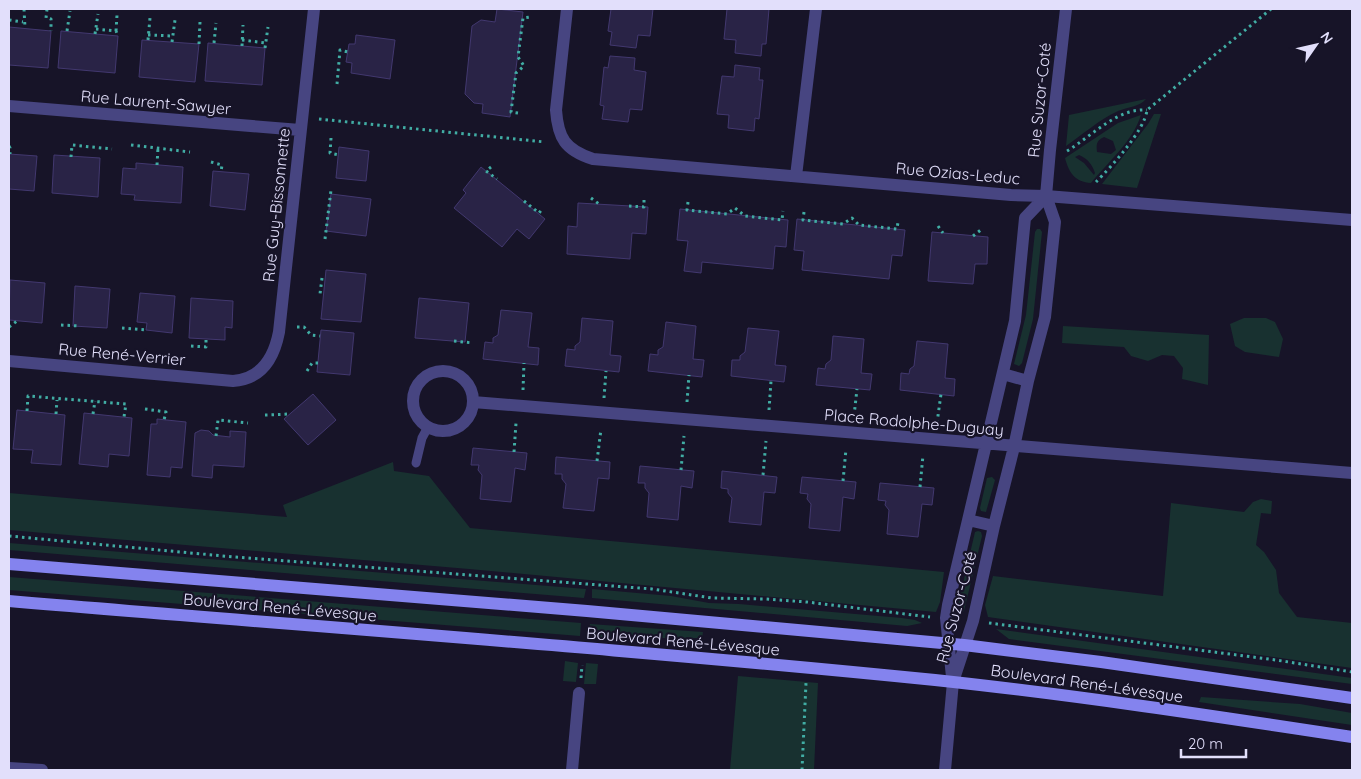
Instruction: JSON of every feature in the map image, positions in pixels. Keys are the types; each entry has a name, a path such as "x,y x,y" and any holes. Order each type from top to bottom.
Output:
{"main road":[{"name":"Boulevard René-Lévesque","path":"9,564 587,611 948,644 1101,662 1352,698"},
{"name":"Boulevard René-Lévesque","path":"9,602 574,647 953,682 1352,737"}],"street":[{"name":"Rue Guy-Bissonnette","path":"233,381 250,377 263,369 276,345 314,9"},
{"name":"Rue Ozias-Leduc","path":"567,9 556,110 559,132 565,143 578,153 593,159 1352,220"},
{"path":"796,176 816,9"},
{"name":"Rue Suzor-Coté","path":"953,682 973,621 1028,380 1045,317 1055,222 1046,196 1066,9"},
{"name":"Rue Laurent-Sawyer","path":"9,106 300,130"},
{"name":"Rue Suzor-Coté","path":"953,682 946,618 1015,320 1026,218 1046,196"},
{"name":"Rue René-Verrier","path":"9,361 233,381"},
{"path":"442,371 452,372 467,384 473,402 471,410 467,419 452,430 443,431 428,427 419,420 415,412 414,393 424,377 442,371"},
{"path":"1003,374 1028,380"},
{"name":"Place Rodolphe-Duguay","path":"473,402 929,438 986,445 1352,473"},
{"path":"968,520 994,526"},
{"path":"945,770 953,682"},
{"path":"572,770 580,688"},
{"path":"9,768 42,770"}],"lane":[{"path":"416,463 422,438 428,427"}],"path":[{"path":"24,9 23,22 25,28"},
{"path":"47,9 46,18 50,18 51,31"},
{"path":"1065,152 1116,118 1139,110 1147,110 1271,9"},
{"path":"67,31 70,11"},
{"path":"98,14 95,31 116,31"},
{"path":"117,15 116,31 118,36"},
{"path":"518,113 511,112 516,73 524,66 518,57 522,18 530,17"},
{"path":"148,40 150,18"},
{"path":"9,20 23,22"},
{"path":"172,42 175,20"},
{"path":"199,44 200,22"},
{"path":"214,43 216,23"},
{"path":"242,46 243,25"},
{"path":"265,48 268,27"},
{"path":"148,35 173,36"},
{"path":"242,40 266,43"},
{"path":"337,84 340,50 348,52"},
{"path":"1095,184 1143,124 1147,116 1147,110"},
{"path":"318,119 545,142"},
{"path":"331,138 330,153 339,155"},
{"path":"71,157 72,145 112,149"},
{"path":"132,145 190,152"},
{"path":"9,146 10,154"},
{"path":"157,165 158,148"},
{"path":"211,162 222,164 221,172"},
{"path":"491,167 486,171 497,180"},
{"path":"325,239 331,190"},
{"path":"591,198 599,204"},
{"path":"629,206 644,207 644,200"},
{"path":"524,201 539,213 543,208"},
{"path":"688,202 687,210 726,214 735,208 745,216 782,220 783,211"},
{"path":"804,212 803,220 843,224 852,218 859,225 897,229 898,222"},
{"path":"938,226 943,233"},
{"path":"973,236 982,229"},
{"path":"322,278 320,294 323,294"},
{"path":"9,327 17,321"},
{"path":"61,325 80,326"},
{"path":"279,326 304,327 311,335 320,336"},
{"path":"122,328 146,330"},
{"path":"191,346 206,347 206,339"},
{"path":"454,342 473,343"},
{"path":"307,371 312,363 318,363"},
{"path":"514,452 524,363"},
{"path":"763,475 771,380"},
{"path":"843,481 857,389"},
{"path":"920,487 929,438 941,394"},
{"path":"27,411 28,396 126,404 124,417"},
{"path":"56,414 57,399"},
{"path":"93,414 95,401"},
{"path":"145,409 166,412 164,420"},
{"path":"265,415 290,414"},
{"path":"216,436 218,420 248,423"},
{"path":"9,536 234,557 668,591 712,598 807,602 929,616"},
{"path":"588,591 589,585"},
{"path":"991,623 1276,660 1352,672"},
{"path":"580,688 582,662"},
{"path":"802,770 806,682"}],"green space":[{"path":"1146,99 1137,105 1111,115 1066,146 1069,115"},
{"path":"1154,114 1161,114 1137,188 1102,184 1148,124"},
{"path":"1141,115 1132,134 1091,183 1077,179 1068,168 1065,158 1118,123","holes":["1104,137 1113,141 1116,150 1111,154 1097,152 1097,143","1079,155 1091,164 1094,175 1084,163 1075,157"]},
{"path":"1037,229 1040,229 1042,232 1033,319 1022,363 1019,366 1014,364 1026,315 1035,232"},
{"path":"1244,318 1266,318 1275,322 1283,339 1279,357 1245,352 1235,346 1230,324"},
{"path":"1063,326 1209,335 1208,385 1182,379 1183,368 1174,356 1162,355 1148,361 1131,356 1124,347 1062,343"},
{"path":"393,462 394,471 429,476 470,528 944,572 940,602 936,612 469,569 9,530 9,493 287,517 283,505"},
{"path":"992,477 995,480 986,512 981,511 980,508 987,478"},
{"path":"1261,499 1272,501 1271,514 1261,513 1256,545 1264,552 1276,570 1279,593 1297,617 1352,623 1352,668 988,617 985,605 993,576 1163,596 1171,503 1244,512 1253,502"},
{"path":"975,532 981,532 982,536 964,611 961,614 957,613 957,609"},
{"path":"9,543 586,589 584,598 9,550"},
{"path":"9,577 581,623 580,636 9,590"},
{"path":"592,589 671,596 709,603 902,618 922,623 907,626 592,598"},
{"path":"590,624 703,632 702,638 613,638 588,636"},
{"path":"996,629 1352,678 1352,684 1009,639"},
{"path":"565,661 578,663 576,682 563,681"},
{"path":"586,663 598,664 596,684 584,684"},
{"path":"738,676 818,683 814,770 730,770"},
{"path":"1201,697 1300,704 1352,713 1352,725 1199,702"}],"building":[{"path":"497,9 523,12 510,117 482,113 483,104 474,103 465,94 472,26 481,20 495,22"},
{"path":"611,9 653,9 650,36 638,35 636,48 610,45 612,32 608,31"},
{"path":"727,9 769,9 766,44 762,44 761,56 735,53 736,40 724,39"},
{"path":"9,27 51,31 48,68 9,65"},
{"path":"61,31 118,36 115,73 58,68"},
{"path":"356,35 395,40 390,79 351,73 352,63 346,62 349,44 355,44"},
{"path":"142,40 199,44 195,82 139,77"},
{"path":"208,43 265,48 262,85 205,81"},
{"path":"610,56 635,58 634,70 646,72 642,110 630,109 628,122 602,119 604,106 600,105 604,67 608,68"},
{"path":"735,65 760,68 759,80 763,80 759,119 755,118 754,131 728,128 729,115 717,114 722,76 734,77"},
{"path":"339,147 369,151 366,181 336,178"},
{"path":"9,154 37,156 34,191 9,189"},
{"path":"54,155 100,158 98,197 52,193"},
{"path":"136,163 183,167 181,203 134,200 135,195 121,194 123,168 136,169"},
{"path":"481,167 545,219 529,239 517,229 502,247 454,208 466,193 463,190"},
{"path":"213,171 249,174 245,210 210,206"},
{"path":"331,194 371,199 366,236 326,231"},
{"path":"578,203 648,207 646,234 632,233 630,259 567,254 568,226 577,227"},
{"path":"680,209 788,220 786,247 775,246 773,269 702,262 701,273 684,271 688,241 677,240"},
{"path":"797,219 905,230 902,256 892,255 889,279 802,270 804,251 794,250"},
{"path":"932,232 988,237 987,264 975,264 973,284 928,281"},
{"path":"326,270 366,274 361,322 321,319"},
{"path":"10,280 45,283 42,323 9,320"},
{"path":"75,286 110,289 107,328 73,326"},
{"path":"140,293 175,296 172,333 146,330 147,323 137,322"},
{"path":"191,298 233,301 232,328 225,327 225,340 189,338"},
{"path":"419,298 469,303 465,342 415,338"},
{"path":"501,310 532,313 528,347 539,348 538,365 483,359 485,342 493,343 493,338 498,335"},
{"path":"582,318 613,321 610,355 621,356 619,372 565,366 567,349 575,350 575,346 580,342"},
{"path":"666,322 696,326 693,359 704,360 702,377 648,371 650,354 658,355 658,350 663,347"},
{"path":"748,328 779,331 775,365 786,366 784,382 731,376 732,360 740,360 740,356 745,352"},
{"path":"321,330 354,333 350,375 317,372"},
{"path":"833,336 864,339 861,373 872,374 870,390 816,385 818,368 825,369 826,364 831,360"},
{"path":"917,341 948,344 945,378 955,379 954,396 900,390 901,373 909,374 910,369 914,366"},
{"path":"313,394 336,420 308,445 284,419"},
{"path":"17,410 65,415 61,465 31,463 33,450 13,449"},
{"path":"84,413 132,418 129,456 109,454 108,467 79,464"},
{"path":"157,419 186,422 182,468 171,467 170,477 147,475 151,424 157,424"},
{"path":"201,430 209,431 213,435 230,437 230,431 246,432 244,467 213,465 212,478 192,476 195,433"},
{"path":"473,448 527,453 525,470 515,468 511,502 480,499 482,475 478,470 479,465 471,465"},
{"path":"556,457 610,462 609,479 598,478 594,511 563,508 566,484 562,479 562,474 555,474"},
{"path":"640,466 694,471 692,488 681,486 678,520 647,517 649,493 645,488 645,483 638,483"},
{"path":"722,471 777,477 775,493 764,492 761,525 729,522 732,498 728,493 728,489 721,488"},
{"path":"802,477 856,482 854,499 843,497 840,531 809,528 811,504 807,499 808,494 800,493"},
{"path":"880,483 934,488 932,505 922,504 918,537 887,534 889,510 885,505 886,501 878,500"}]}
